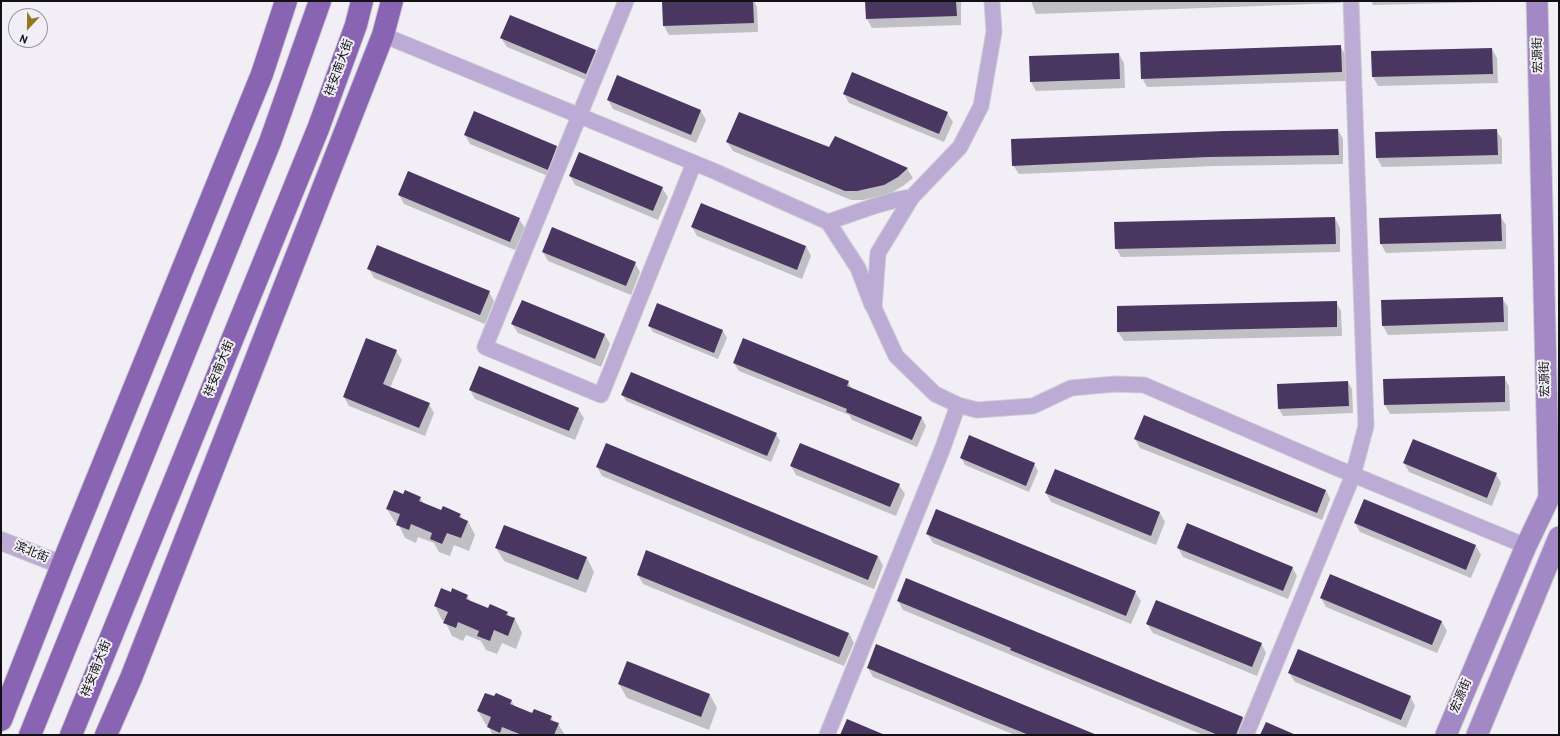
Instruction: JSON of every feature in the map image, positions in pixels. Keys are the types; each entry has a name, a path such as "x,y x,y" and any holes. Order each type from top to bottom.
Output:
{"highway":[{"path":"1,720 62,565 259,81 286,1"},
{"path":"30,735 270,142 320,1"},
{"name":"祥安南大街","path":"71,735 318,129 356,25 362,1"},
{"path":"106,735 131,678 383,35 392,1"}],"main road":[{"name":"宏源街","path":"1446,735 1526,546 1554,498 1554,462 1537,1"},
{"path":"1477,735 1559,538"}],"street":[{"path":"626,1 485,347 602,395 694,163"},
{"path":"874,308 878,253 912,197 960,147 981,106 994,32 992,1"},
{"path":"1246,735 1353,475 1366,426 1352,1"},
{"path":"383,35 694,163 828,222 858,268 896,356 935,394 958,405 977,410 1033,406 1071,388 1115,384 1144,385 1353,475 1526,546"},
{"path":"828,222 892,200 912,197"},
{"path":"827,735 939,458 958,405"},
{"name":"滨北街","path":"1,540 62,565"}],"building":[{"path":"662,1 753,1 754,23 663,26"},
{"path":"865,1 956,1 957,16 866,19"},
{"path":"510,15 596,50 586,74 500,38"},
{"path":"1341,45 1342,72 1141,79 1140,52"},
{"path":"1492,48 1493,74 1372,77 1371,51"},
{"path":"1119,53 1120,79 1030,82 1029,56"},
{"path":"852,72 948,112 939,134 843,94"},
{"path":"617,75 701,110 691,135 607,100"},
{"path":"474,111 557,146 548,170 464,135"},
{"path":"739,112 829,147 835,136 908,168 898,177 884,185 857,191 845,191 726,142"},
{"path":"1338,129 1339,155 1208,157 1012,166 1011,139 1224,131"},
{"path":"1497,129 1498,155 1376,158 1375,132"},
{"path":"579,152 663,187 653,211 569,176"},
{"path":"408,171 520,218 510,242 398,195"},
{"path":"701,203 806,246 797,270 691,227"},
{"path":"1501,214 1502,241 1380,244 1379,218"},
{"path":"1335,217 1336,244 1115,249 1114,222"},
{"path":"552,227 636,262 626,286 542,252"},
{"path":"377,245 490,291 480,315 367,269"},
{"path":"1503,297 1504,322 1382,326 1381,300"},
{"path":"522,300 605,334 595,359 511,324"},
{"path":"1337,301 1337,327 1117,332 1117,306"},
{"path":"657,303 723,330 714,353 648,326"},
{"path":"366,338 397,350 383,384 430,403 419,428 343,397"},
{"path":"743,338 849,381 847,386 922,417 912,440 846,412 847,409 733,363"},
{"path":"479,366 579,408 569,431 469,390"},
{"path":"631,372 777,433 767,456 621,395"},
{"path":"1505,376 1505,402 1384,405 1383,379"},
{"path":"1348,381 1349,406 1278,409 1277,384"},
{"path":"1144,415 1326,490 1317,513 1134,439"},
{"path":"969,435 1035,463 1026,486 960,458"},
{"path":"1413,439 1497,473 1487,498 1403,463"},
{"path":"606,443 878,556 868,580 596,467"},
{"path":"800,443 900,484 890,507 790,466"},
{"path":"1055,469 1160,512 1151,536 1045,493"},
{"path":"394,490 403,494 405,490 421,497 419,501 441,510 443,506 461,514 459,517 468,521 461,538 447,533 442,544 430,539 432,533 411,524 409,530 396,525 400,514 386,509"},
{"path":"1364,499 1476,545 1466,570 1354,523"},
{"path":"936,509 1136,591 1126,616 926,534"},
{"path":"1187,523 1293,567 1283,591 1177,548"},
{"path":"504,525 587,557 578,580 495,548"},
{"path":"646,550 849,633 839,657 637,575"},
{"path":"1330,574 1442,621 1432,645 1320,598"},
{"path":"906,578 1243,717 1236,735 1218,735 1010,650 1011,648 897,601"},
{"path":"441,588 451,592 452,588 468,595 466,599 488,608 490,604 508,612 506,615 515,618 508,636 494,630 490,641 477,636 479,631 458,622 456,628 443,623 448,612 434,606"},
{"path":"1156,600 1262,643 1252,667 1146,624"},
{"path":"876,644 1097,735 1029,735 984,717 867,668"},
{"path":"1298,649 1411,696 1401,720 1288,673"},
{"path":"627,661 710,694 701,717 618,684"},
{"path":"485,693 494,696 496,693 512,700 510,704 532,713 534,709 552,716 550,720 559,723 554,735 522,735 502,727 500,733 487,727 491,717 477,711"},
{"path":"847,719 885,735 840,735"},
{"path":"1266,722 1296,735 1260,735"}]}
